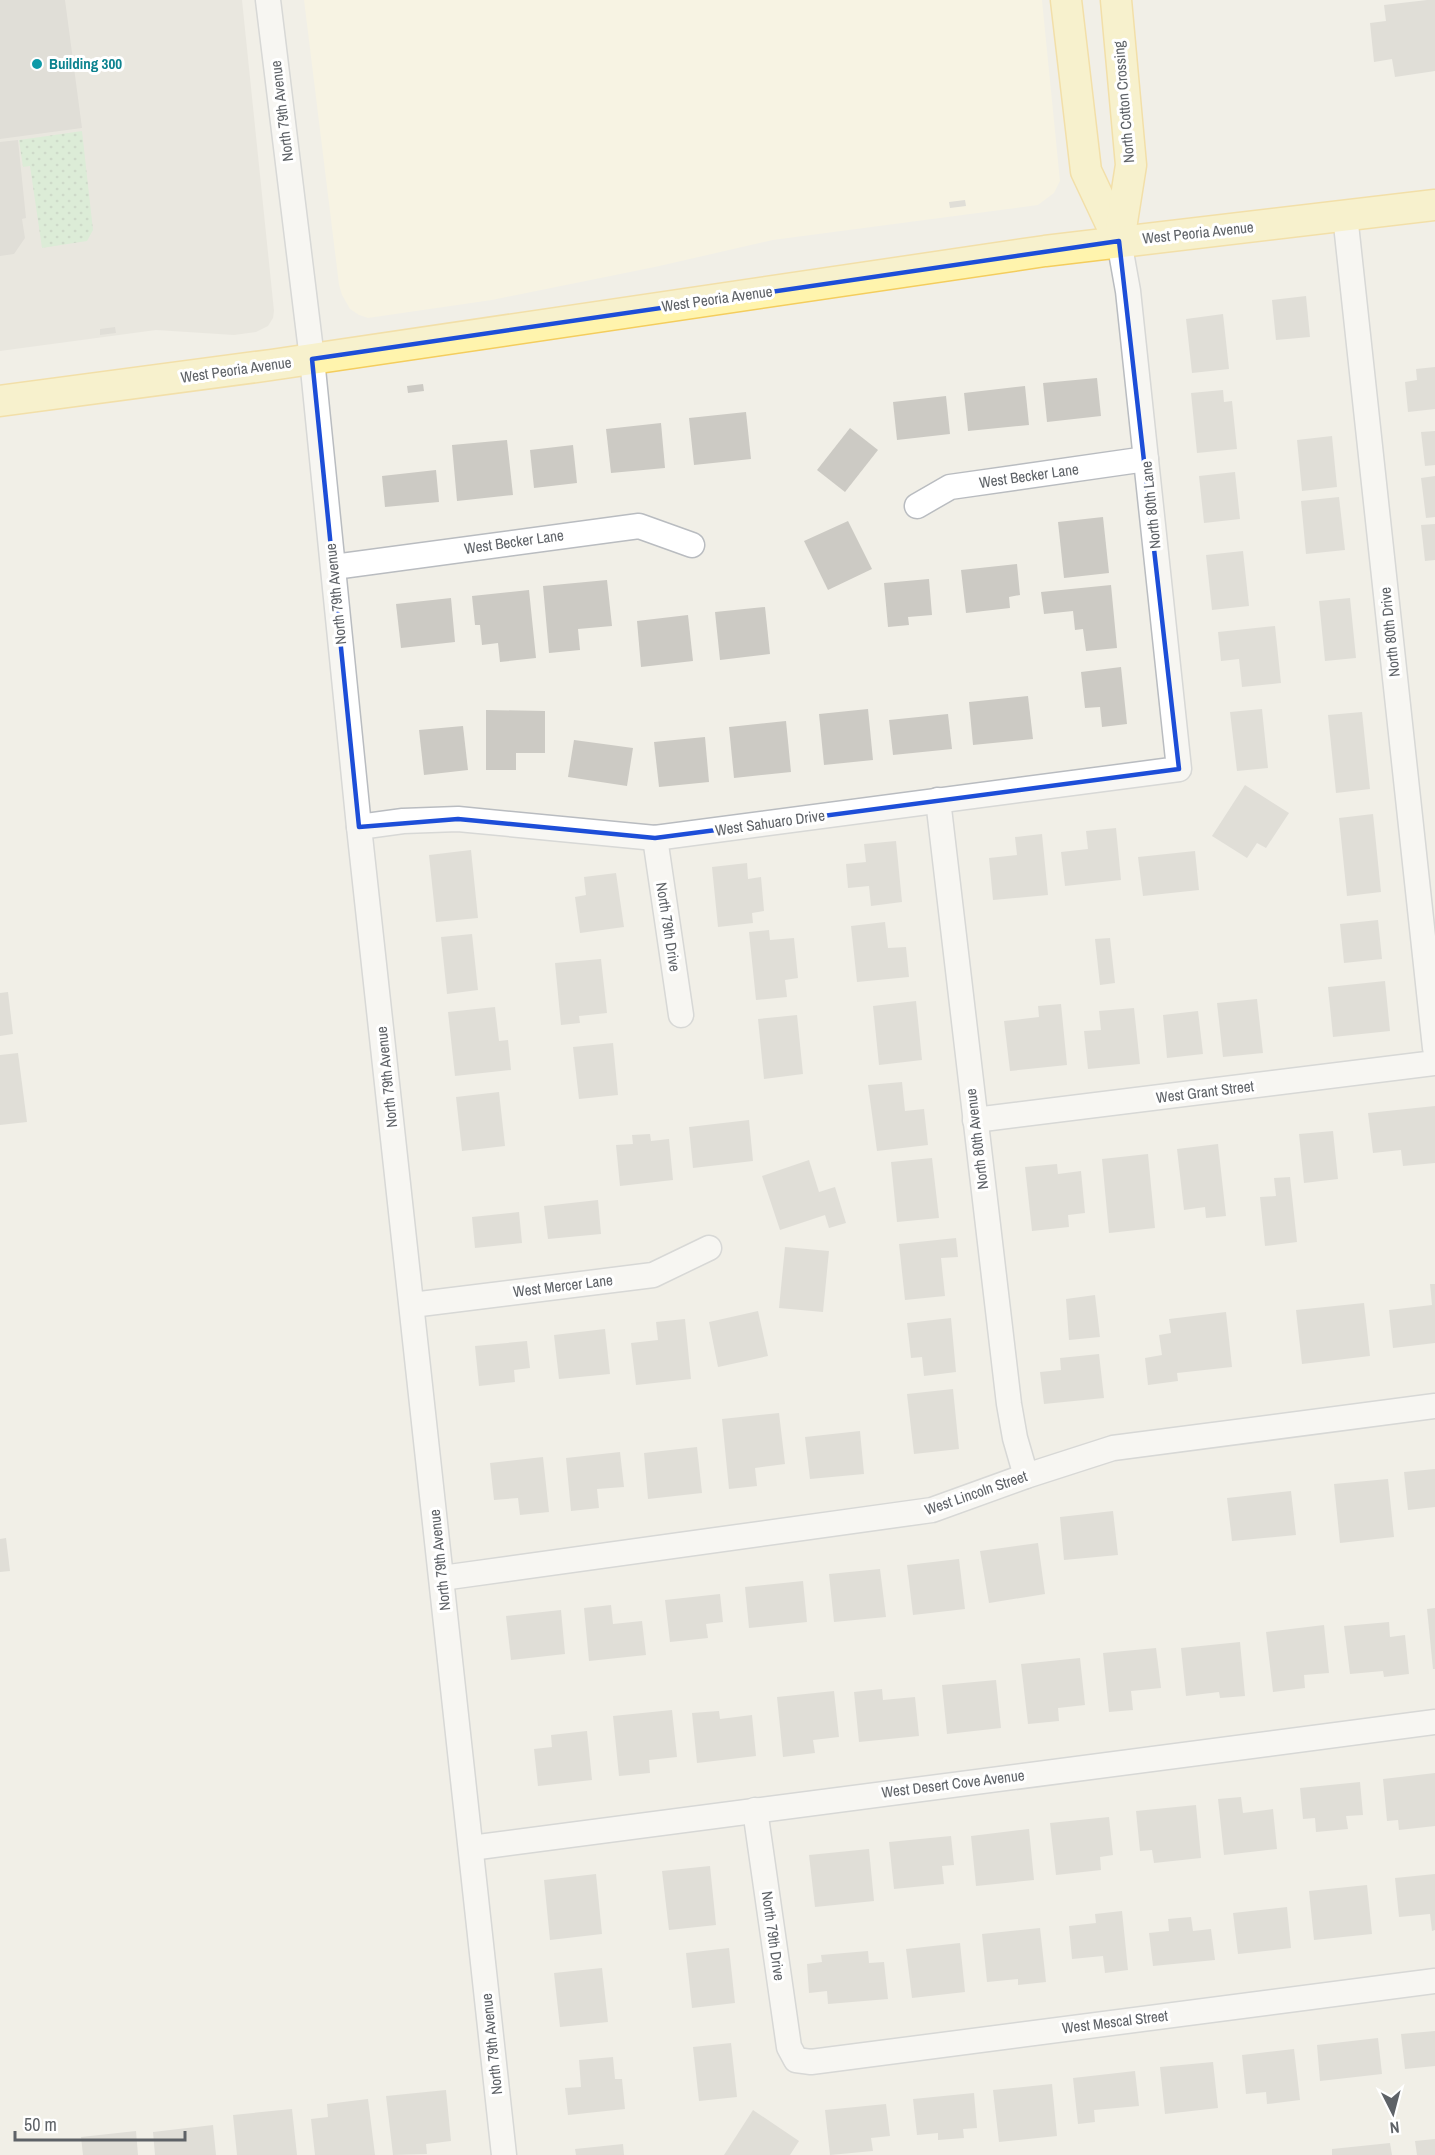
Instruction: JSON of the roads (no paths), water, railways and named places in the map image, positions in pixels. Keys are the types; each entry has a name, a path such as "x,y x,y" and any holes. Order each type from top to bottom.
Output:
{"main road":[{"path":"1066,0 1086,171 1119,242"},
{"name":"North Cotton Crossing","path":"1116,0 1131,165 1119,242"},
{"name":"West Peoria Avenue","path":"0,401 312,359 1119,242 1435,205"}],"street":[{"name":"North 79th Avenue","path":"268,0 312,359 359,826 504,2155"},
{"name":"North 80th Drive","path":"1345,215 1435,1048"},
{"name":"North 80th Lane","path":"1119,242 1128,291 1179,769"},
{"name":"West Becker Lane","path":"917,506 950,487 1146,459"},
{"name":"West Becker Lane","path":"334,567 639,526 692,545"},
{"name":"West Sahuaro Drive","path":"359,826 403,821 458,819 655,838 1179,769"},
{"name":"North 80th Avenue","path":"938,800 1009,1404 1015,1438 1026,1476"},
{"name":"North 79th Drive","path":"655,838 681,1015"},
{"name":"West Grant Street","path":"975,1120 1435,1063"},
{"name":"West Mercer Lane","path":"412,1305 653,1275 709,1248"},
{"name":"West Lincoln Street","path":"442,1578 932,1510 1113,1448 1435,1406"},
{"name":"West Desert Cove Avenue","path":"471,1848 1435,1722"},
{"name":"North 79th Drive","path":"755,1810 789,2047 796,2060"},
{"name":"West Mescal Street","path":"796,2060 811,2062 1435,1981"}],"place":[{"name":"Building 300","path":"37,64"}]}
